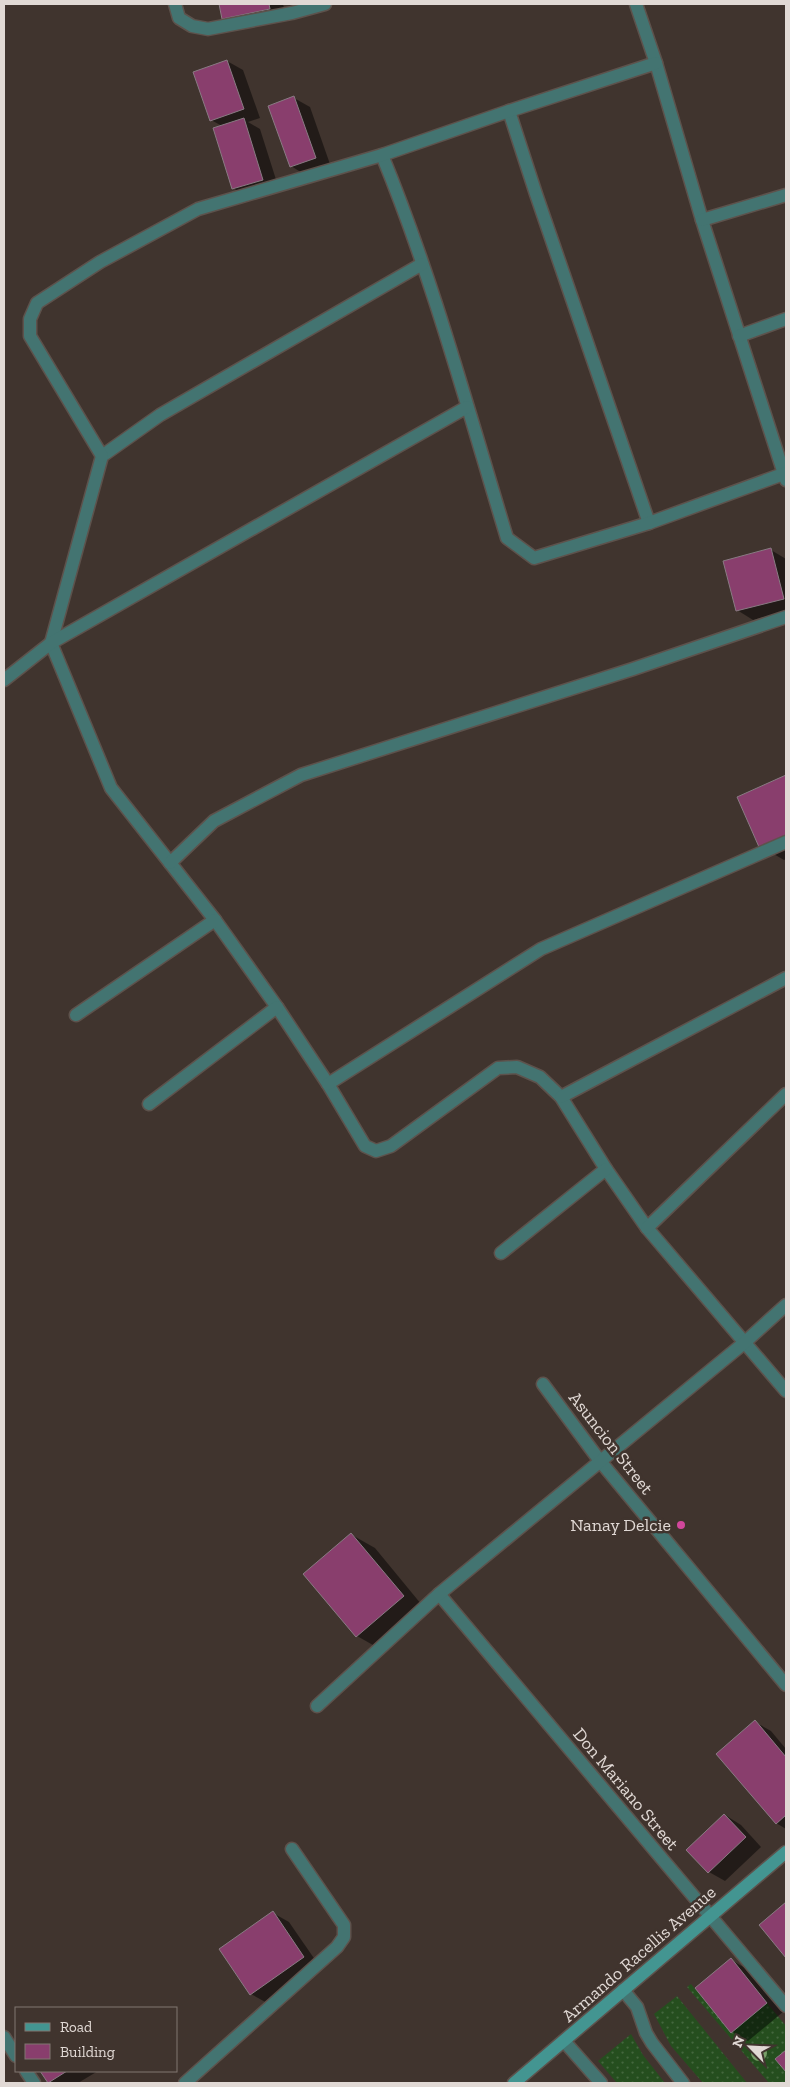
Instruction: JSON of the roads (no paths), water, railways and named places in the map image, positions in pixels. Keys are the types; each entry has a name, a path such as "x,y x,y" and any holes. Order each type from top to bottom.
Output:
{"main road":[{"name":"Armando Racellis Avenue","path":"514,2083 786,1852"}],"street":[{"path":"175,4 179,18 192,26 208,29 291,8 325,4"},
{"path":"382,156 405,211 507,538 534,558 649,523 786,476 702,220 656,63 636,4"},
{"path":"102,456 30,336 30,319 37,303 100,262 198,209 382,156 509,111 656,63"},
{"path":"509,111 649,523"},
{"path":"702,220 786,195"},
{"path":"422,264 160,415 102,456 51,643 111,788 215,920 277,1007 328,1084 365,1146 376,1151 391,1146 498,1068 517,1067 540,1077 561,1097 606,1169 647,1228 786,1391"},
{"path":"739,336 786,319"},
{"path":"4,680 51,643 467,407"},
{"path":"170,863 214,821 301,776 633,669 786,617"},
{"path":"328,1084 541,949 786,842"},
{"path":"76,1015 215,920"},
{"path":"561,1097 786,978"},
{"path":"149,1104 277,1007"},
{"path":"647,1228 786,1094"},
{"path":"501,1253 606,1169"},
{"path":"317,1706 439,1594 744,1343 786,1305"},
{"name":"Asuncion Street","path":"543,1384 600,1461 786,1685"},
{"name":"Don Mariano Street","path":"439,1594 786,2006"},
{"path":"185,2083 337,1947 344,1937 344,1925 292,1850"},
{"path":"623,1990 637,2007 646,2034 683,2083"},
{"path":"4,2037 15,2054"},
{"path":"564,2041 600,2083"},
{"path":"27,2072 34,2083"}],"place":[{"name":"Nanay Delcie","path":"681,1525"}]}
